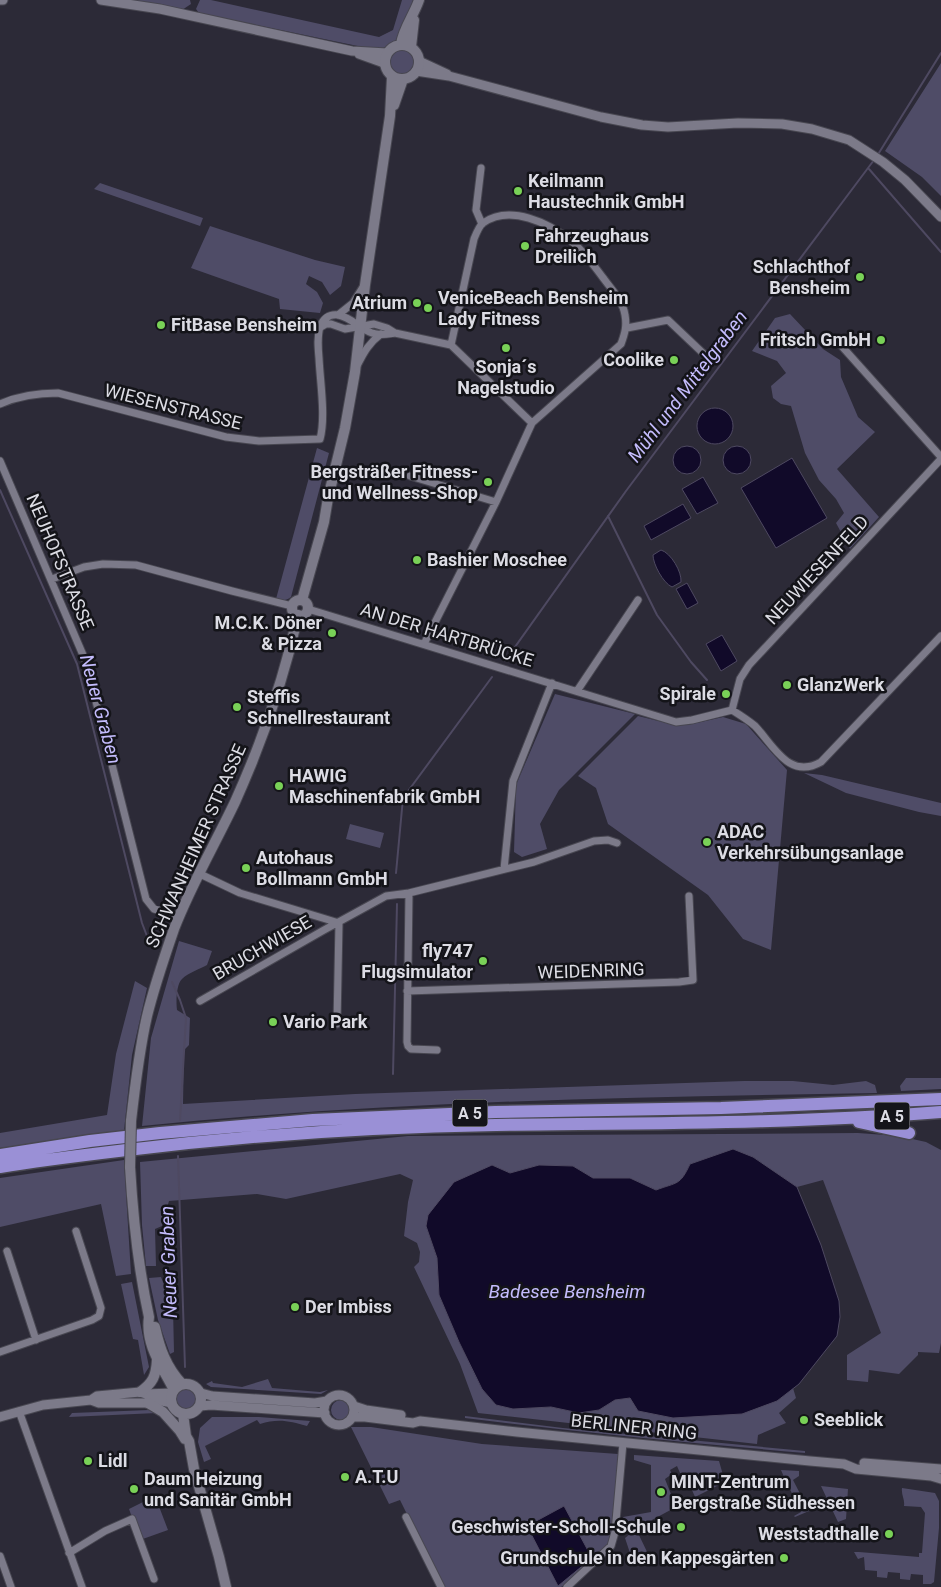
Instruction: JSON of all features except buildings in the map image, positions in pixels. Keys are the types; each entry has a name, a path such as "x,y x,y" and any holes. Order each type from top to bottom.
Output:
{"highway":[{"name":"A 5","path":"0,1155 160,1132 313,1120 495,1112 721,1108 941,1099"},
{"name":"A 5","path":"0,1167 158,1146 311,1133 494,1125 844,1119 941,1112"},
{"path":"844,1119 909,1133"}],"main road":[{"path":"401,44 401,39 419,0"},
{"path":"411,47 414,14"},
{"path":"401,44 411,47 415,51 418,66 408,78 398,78 388,73 384,63 386,53 390,48 401,44"},
{"path":"305,604 296,601 292,606 294,612 298,615 304,615 328,498 345,428 355,372 365,285 390,116 398,78"},
{"name":"SCHWANHEIMER STRASSE","path":"149,1317 138,1263 133,1222 130,1167 131,1121 138,1064 147,1017 158,976 180,916 258,747 277,693 298,615"},
{"path":"149,1317 148,1326 157,1360 175,1392"},
{"path":"149,1317 154,1324 164,1360 175,1377 178,1411 192,1411"},
{"path":"140,1392 150,1384 156,1371 157,1360"},
{"name":"BERLINER RING","path":"175,1392 193,1385 201,1393"},
{"path":"201,1393 202,1400 192,1411 189,1444 226,1587"},
{"path":"148,1403 163,1412 189,1444"}],"street":[{"path":"101,0 160,9 352,51 384,63"},
{"path":"352,51 386,53"},
{"path":"418,66 618,121 668,127 782,124 812,129 849,140 867,151 905,180 941,217"},
{"path":"481,168 476,210 482,224"},
{"path":"424,644 496,502 532,423 621,344 627,328 625,313 621,303 585,254 572,241 538,221 521,216 506,215 496,217 482,224 474,239 451,345"},
{"path":"320,328 326,318 338,315 353,303 365,285"},
{"path":"338,315 372,333 395,333 451,345 532,423"},
{"path":"627,328 668,320 708,359"},
{"path":"320,328 326,324 345,329 374,324 395,333"},
{"name":"WIESENSTRASSE","path":"0,404 41,393 58,393 226,438 259,441 320,439 322,419 318,339 320,328"},
{"path":"355,372 366,348 381,334"},
{"path":"838,342 941,458"},
{"name":"NEUWIESENFELD","path":"732,710 740,678 749,665 941,458"},
{"name":"NEUHOFSTRASSE","path":"0,461 86,662 146,899 154,909 180,916"},
{"path":"410,476 496,502"},
{"path":"52,580 84,567 102,564 136,565 232,592 292,606"},
{"path":"577,691 638,600"},
{"name":"AN DER HARTBRÜCKE","path":"305,604 424,644 676,722 732,710"},
{"path":"732,710 753,724 783,760 791,765 811,767 821,762 832,751 941,636"},
{"path":"504,869 513,781 552,683"},
{"path":"437,1050 411,1049 408,1046 409,893 534,862 594,841 608,840 617,843"},
{"path":"200,874 240,893 339,922 337,1024"},
{"name":"BRUCHWIESE","path":"200,1001 386,896 409,893"},
{"name":"WEIDENRING","path":"407,991 543,988 693,980 689,896"},
{"path":"0,1352 99,1316 101,1312 95,1287 76,1231"},
{"path":"6,1251 36,1340"},
{"name":"BERLINER RING","path":"91,1400 97,1396 140,1392 146,1394 175,1392"},
{"name":"BERLINER RING","path":"0,1417 43,1405 91,1400 99,1403 148,1403 162,1401 175,1392"},
{"name":"BERLINER RING","path":"201,1393 212,1396 315,1403 327,1401 341,1395 351,1400 354,1406 366,1410 414,1417 420,1421"},
{"path":"325,1413 327,1401"},
{"name":"BERLINER RING","path":"192,1411 212,1405 325,1413 329,1421 336,1425 346,1424 353,1417 365,1417 844,1464 856,1463 941,1469"},
{"path":"353,1417 354,1406"},
{"path":"19,1411 82,1587"},
{"path":"568,1587 611,1546 615,1532 623,1443"},
{"name":"BERLINER RING","path":"844,1464 856,1468 931,1476 941,1479 941,1473"},
{"path":"406,1517 441,1587"},
{"path":"69,1553 106,1531 132,1519 154,1579"},
{"path":"0,1556 11,1587"}],"shaded area":[{"path":"129,0 190,0 191,4 182,10"},
{"path":"200,0 211,0 379,37 393,30 402,0 413,0 406,24 399,37 386,47 377,50 199,13 196,9"},
{"path":"402,48 411,52 415,61 411,70 402,74 393,70 389,61 393,52"},
{"path":"941,63 941,196 922,177 885,151"},
{"path":"100,183 203,218 200,226 94,189"},
{"path":"210,226 315,260 345,267 341,286 330,295 322,282 309,276 306,284 317,292 323,303 320,313 280,309 279,299 191,268"},
{"path":"790,314 823,349 840,360 841,377 858,417 875,432 837,469 879,517 850,549 836,523 844,513 836,499 819,480 805,453 791,406 781,404 773,398 771,386 786,373 777,361 752,351 775,318"},
{"path":"317,448 329,453 291,597 286,600 278,600 276,599"},
{"path":"555,694 635,714 559,790 540,824 547,849 522,857 514,852 516,785"},
{"name":"ADAC Verkehrsübungsanlage","path":"638,716 675,725 687,725 723,717 746,724 787,770 771,950 743,939 708,895 608,824 596,788 578,776"},
{"path":"804,773 822,775 941,803 941,816 846,793"},
{"path":"350,824 384,833 380,848 346,839"},
{"path":"179,941 212,951 207,965 182,979 178,989 177,1010 190,1018 189,1045 184,1050 183,1104 355,1094 744,1081 793,1081 833,1085 866,1081 875,1085 877,1093 693,1096 417,1106 325,1111 142,1126 151,1038"},
{"path":"135,981 147,988 132,1055 124,1131 0,1148 0,1133 107,1115 116,1054"},
{"path":"906,1078 941,1078 941,1089 901,1091 900,1086"},
{"path":"858,1133 899,1136 926,1142 941,1150 941,1343 939,1353 918,1352 918,1355 899,1374 869,1370 868,1382 847,1380 847,1355 881,1333 823,1180 797,1187 753,1157 690,1164 680,1180 656,1190 630,1178 593,1178 573,1166 539,1165 510,1173 492,1165 426,1226 437,1258 439,1295 482,1389 496,1405 513,1409 551,1407 579,1413 599,1410 615,1400 630,1398 777,1401 793,1388 796,1398 779,1413 786,1423 758,1435 757,1444 478,1413 460,1364 414,1267 419,1262 420,1252 417,1243 404,1236 413,1180 400,1174 286,1199 257,1194 169,1201 162,1226 155,1229 156,1266 146,1266 142,1225 140,1162 408,1136"},
{"path":"124,1160 131,1274 116,1276 101,1204 0,1227 0,1178"},
{"path":"161,1277 173,1308 174,1352 170,1354 158,1320 149,1278"},
{"path":"132,1282 149,1367 144,1375 138,1340 133,1339 121,1284"},
{"path":"268,1379 272,1388 320,1392 328,1390 321,1394 211,1387 206,1384 212,1381 213,1383 242,1387"},
{"path":"187,1388 195,1391 198,1399 195,1407 187,1410 179,1407 176,1399 179,1391"},
{"path":"341,1400 348,1403 351,1410 348,1417 341,1420 334,1417 331,1410 334,1403"},
{"path":"155,1410 157,1413 69,1417 72,1413"},
{"path":"465,1416 563,1428 805,1451 805,1453 592,1433 465,1418"},
{"path":"212,1417 259,1417 310,1421 307,1426 284,1421 260,1424 257,1420 205,1446 211,1459 204,1462 198,1442 200,1428"},
{"path":"351,1427 371,1427 482,1444 618,1454 614,1535 611,1546 577,1577 561,1587 443,1587 400,1500 389,1504"},
{"path":"634,1455 719,1461 725,1482 695,1497 686,1476 680,1473 677,1466 670,1470 672,1474 665,1479 676,1507 639,1527 630,1526 621,1523 623,1517 651,1512 651,1465 634,1460"},
{"path":"781,1470 799,1471 799,1476 793,1480 809,1511 794,1516 801,1512"},
{"path":"821,1486 848,1489 846,1519 838,1522"},
{"path":"902,1488 935,1493 939,1501 939,1528 934,1582 931,1584 923,1584 923,1575 911,1574 910,1580 900,1579 900,1573 888,1572 887,1578 877,1577 877,1571 865,1570 864,1557 858,1559 854,1552 919,1557 919,1553 922,1553 925,1513 921,1507 904,1506"},
{"path":"155,1496 168,1530 140,1540 129,1509"},
{"path":"638,1533 650,1558 637,1564 633,1555 631,1556 625,1538 630,1534"}],"water":[{"path":"715,408 727,414 733,426 727,438 715,444 703,438 697,426 703,414"},
{"path":"687,446 697,450 701,460 697,470 687,474 677,470 673,460 677,450"},
{"path":"737,446 747,450 751,460 747,470 737,474 727,470 723,460 727,450"},
{"path":"792,458 827,518 776,548 741,488"},
{"path":"703,477 718,503 697,514 682,489"},
{"path":"683,504 691,518 651,540 644,526"},
{"path":"661,550 672,559 680,573 681,582 672,587 659,573 655,563 653,555"},
{"path":"687,583 698,603 687,609 676,589"},
{"path":"722,635 737,661 721,671 706,644"},
{"name":"Badesee Bensheim","path":"733,1149 753,1157 797,1187 821,1245 839,1301 840,1317 837,1336 799,1384 777,1401 742,1414 673,1418 638,1411 630,1398 615,1400 599,1410 579,1413 551,1407 513,1409 496,1405 482,1389 439,1295 437,1258 426,1226 428,1215 454,1182 492,1165 510,1173 539,1165 573,1166 593,1178 630,1178 656,1190 680,1180 690,1164"},
{"path":"564,1506 592,1558 558,1586 527,1526"}],"waterway":[{"name":"Mühl und Mittelgraben","path":"877,156 941,53"},
{"name":"Mühl und Mittelgraben","path":"505,661 626,491 874,160"},
{"path":"869,169 941,252"},
{"name":"Neuer Graben","path":"0,490 77,664 142,923 150,944"},
{"path":"608,516 657,615 691,662 707,680"},
{"name":"Mühl und Mittelgraben","path":"396,873 403,798 492,677"},
{"name":"Mühl und Mittelgraben","path":"393,1074 397,904"},
{"name":"Neuer Graben","path":"172,982 186,1018 180,1120"},
{"name":"Neuer Graben","path":"178,1156 185,1367"}],"place":[{"name":"Keilmann Haustechnik GmbH","path":"518,191"},
{"name":"Fahrzeughaus Dreilich","path":"525,246"},
{"name":"Schlachthof Bensheim","path":"860,277"},
{"name":"Atrium","path":"417,303"},
{"name":"VeniceBeach Bensheim Lady Fitness","path":"428,308"},
{"name":"FitBase Bensheim","path":"161,325"},
{"name":"Fritsch GmbH","path":"881,340"},
{"name":"Sonja´s Nagelstudio","path":"506,348"},
{"name":"Coolike","path":"674,360"},
{"name":"Bergsträßer Fitness- und Wellness-Shop","path":"488,482"},
{"name":"Bashier Moschee","path":"417,560"},
{"name":"M.C.K. Döner & Pizza","path":"332,633"},
{"name":"GlanzWerk","path":"787,685"},
{"name":"Spirale","path":"726,694"},
{"name":"Steffis Schnellrestaurant","path":"237,707"},
{"name":"HAWIG Maschinenfabrik GmbH","path":"279,786"},
{"name":"ADAC Verkehrsübungsanlage","path":"707,842"},
{"name":"Autohaus Bollmann GmbH","path":"246,868"},
{"name":"fly747 Flugsimulator","path":"483,961"},
{"name":"Vario Park","path":"273,1022"},
{"name":"Der Imbiss","path":"295,1307"},
{"name":"Seeblick","path":"804,1420"},
{"name":"Lidl","path":"88,1461"},
{"name":"A.T.U","path":"345,1477"},
{"name":"Daum Heizung und Sanitär GmbH","path":"134,1489"},
{"name":"MINT-Zentrum Bergstraße Südhessen","path":"661,1492"},
{"name":"Geschwister-Scholl-Schule","path":"681,1527"},
{"name":"Weststadthalle","path":"889,1534"},
{"name":"Grundschule in den Kappesgärten","path":"784,1558"}]}
